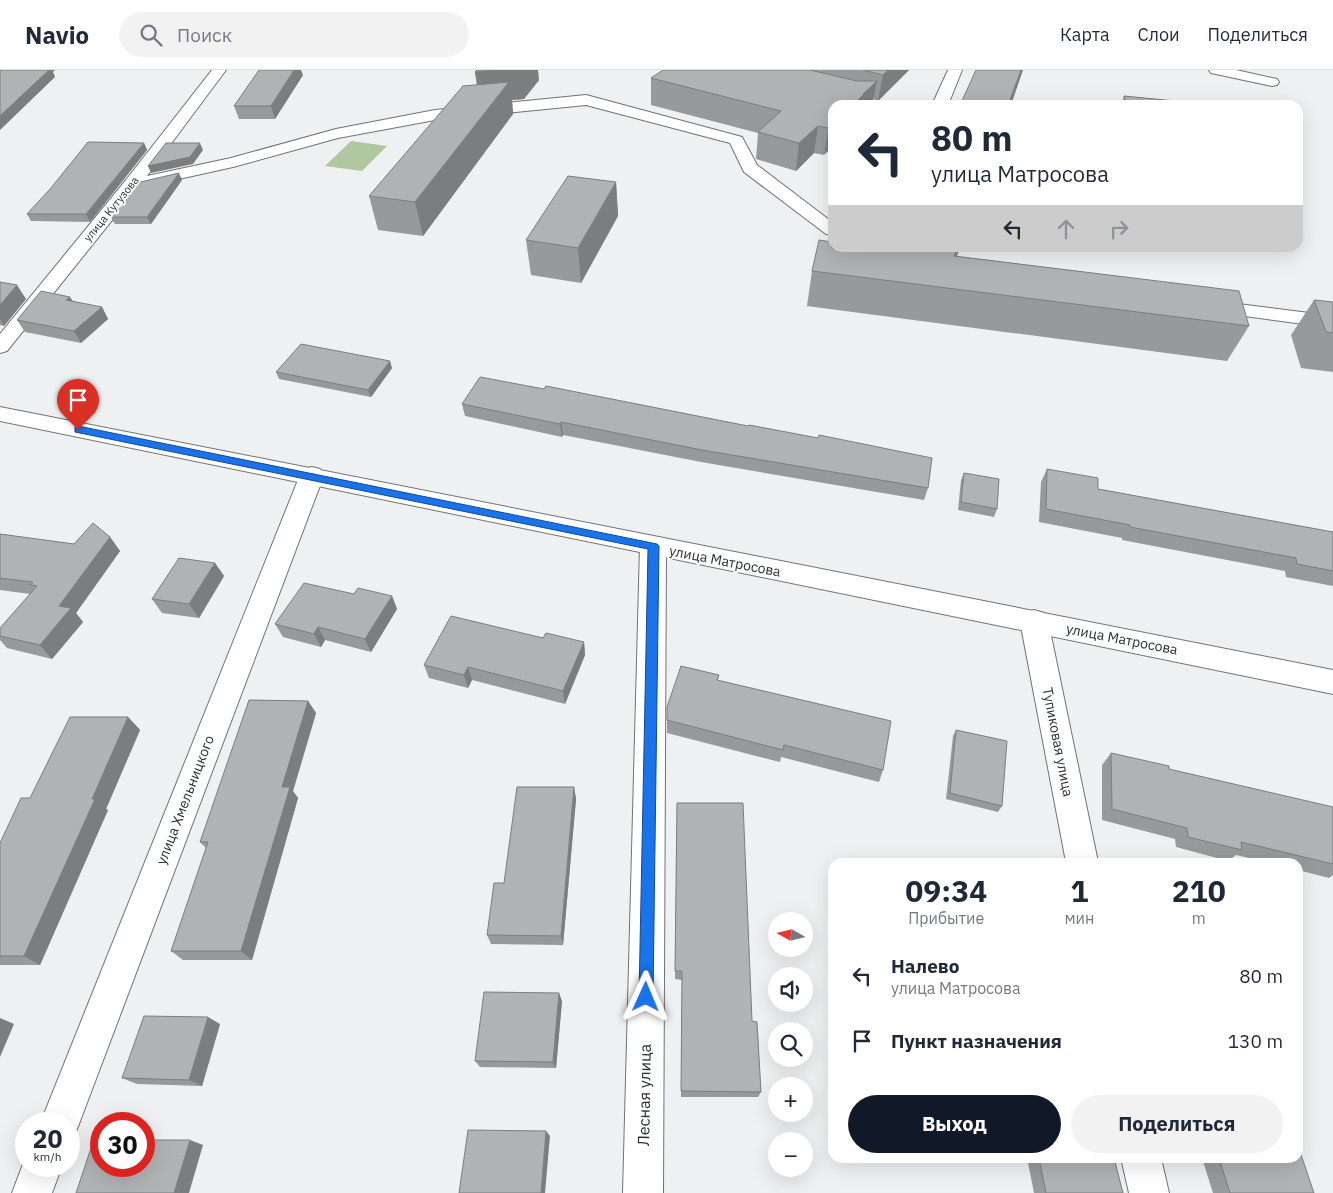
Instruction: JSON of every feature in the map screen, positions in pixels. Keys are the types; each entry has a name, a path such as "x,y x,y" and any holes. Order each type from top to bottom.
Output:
{"street":[{"name":"улица Кутузова","path":"0,347 132,184 219,70"},
{"path":"942,100 955,70"},
{"path":"1216,70 1272,82"},
{"path":"132,184 233,162 336,134 435,115 586,100 736,140 750,168 828,227"},
{"path":"1185,303 1333,322"},
{"name":"улица Матросова","path":"0,414 1333,682"},
{"name":"улица Хмельницкого","path":"64,1112 312,476"},
{"name":"Лесная улица","path":"643,1193 653,546"},
{"name":"Тупиковая улица","path":"1034,621 1081,858"},
{"path":"1142,1163 1148,1193"},
{"path":"32,1193 38,1177"}],"green space":[{"path":"351,141 387,146 362,171 325,166"}],"building":[{"path":"0,70 49,70 0,116"},
{"path":"259,70 294,70 271,106 234,106"},
{"path":"477,70 493,70 475,72"},
{"path":"663,70 810,70 857,81 877,81 858,100 828,100 828,128 818,126 799,143 758,132 781,111 651,78"},
{"path":"863,70 888,70 883,75"},
{"path":"976,70 1021,70 1010,100 962,100"},
{"path":"509,82 415,202 369,196 463,86"},
{"path":"1124,96 1165,100 1125,100"},
{"path":"88,142 144,143 86,214 27,214 51,188"},
{"path":"166,143 200,143 190,157 148,166"},
{"path":"179,173 147,217 112,217 113,215 110,215 136,183"},
{"path":"568,176 616,182 578,248 526,240"},
{"path":"819,240 828,241 828,252 956,252 954,256 1239,291 1249,326 812,271"},
{"path":"0,282 17,285 0,305"},
{"path":"41,291 70,297 66,300 102,307 74,331 17,320"},
{"path":"1314,300 1333,302 1333,333 1326,332"},
{"path":"301,344 390,361 368,390 276,372"},
{"path":"480,377 544,389 546,386 748,426 818,438 819,435 932,458 928,488 702,450 462,404"},
{"path":"1047,469 1098,478 1098,489 1333,532 1333,571 1297,564 1296,558 1130,527 1130,525 1046,509"},
{"path":"964,473 999,479 997,509 961,502"},
{"path":"93,523 110,537 59,606 71,608 40,645 0,636 0,628 37,586 31,585 33,582 0,578 0,534 74,544"},
{"path":"179,558 215,563 189,604 152,599"},
{"path":"304,583 354,594 358,588 392,596 365,639 318,627 314,634 275,624"},
{"path":"451,616 543,638 546,633 584,642 563,691 468,667 464,675 424,665"},
{"path":"681,666 719,675 717,680 891,721 883,770 784,745 783,750 667,720 667,707"},
{"path":"249,700 308,701 282,787 290,787 241,951 171,951 208,842 200,842"},
{"path":"70,717 128,717 92,799 95,799 24,956 0,956 0,843 21,798 30,798"},
{"path":"956,730 1007,741 1002,806 950,793"},
{"path":"1111,753 1169,766 1169,769 1333,807 1333,864 1241,842 1242,850 1188,837 1187,828 1112,809"},
{"path":"517,787 574,787 561,936 487,935 494,883 504,883"},
{"path":"677,803 743,803 752,1021 757,1022 761,1092 681,1091 682,971 675,971"},
{"path":"484,992 559,993 553,1062 475,1061"},
{"path":"144,1016 208,1017 189,1080 122,1078"},
{"path":"468,1130 546,1131 541,1193 459,1193"},
{"path":"155,1140 190,1140 174,1193 76,1193 90,1151 90,1177 155,1177"},
{"path":"1303,1161 1314,1193 1230,1193 1221,1163 1303,1163"},
{"path":"1040,1163 1115,1163 1123,1193 1046,1193"}],"route":[{"path":"78,430 653,546 646,997"}]}
